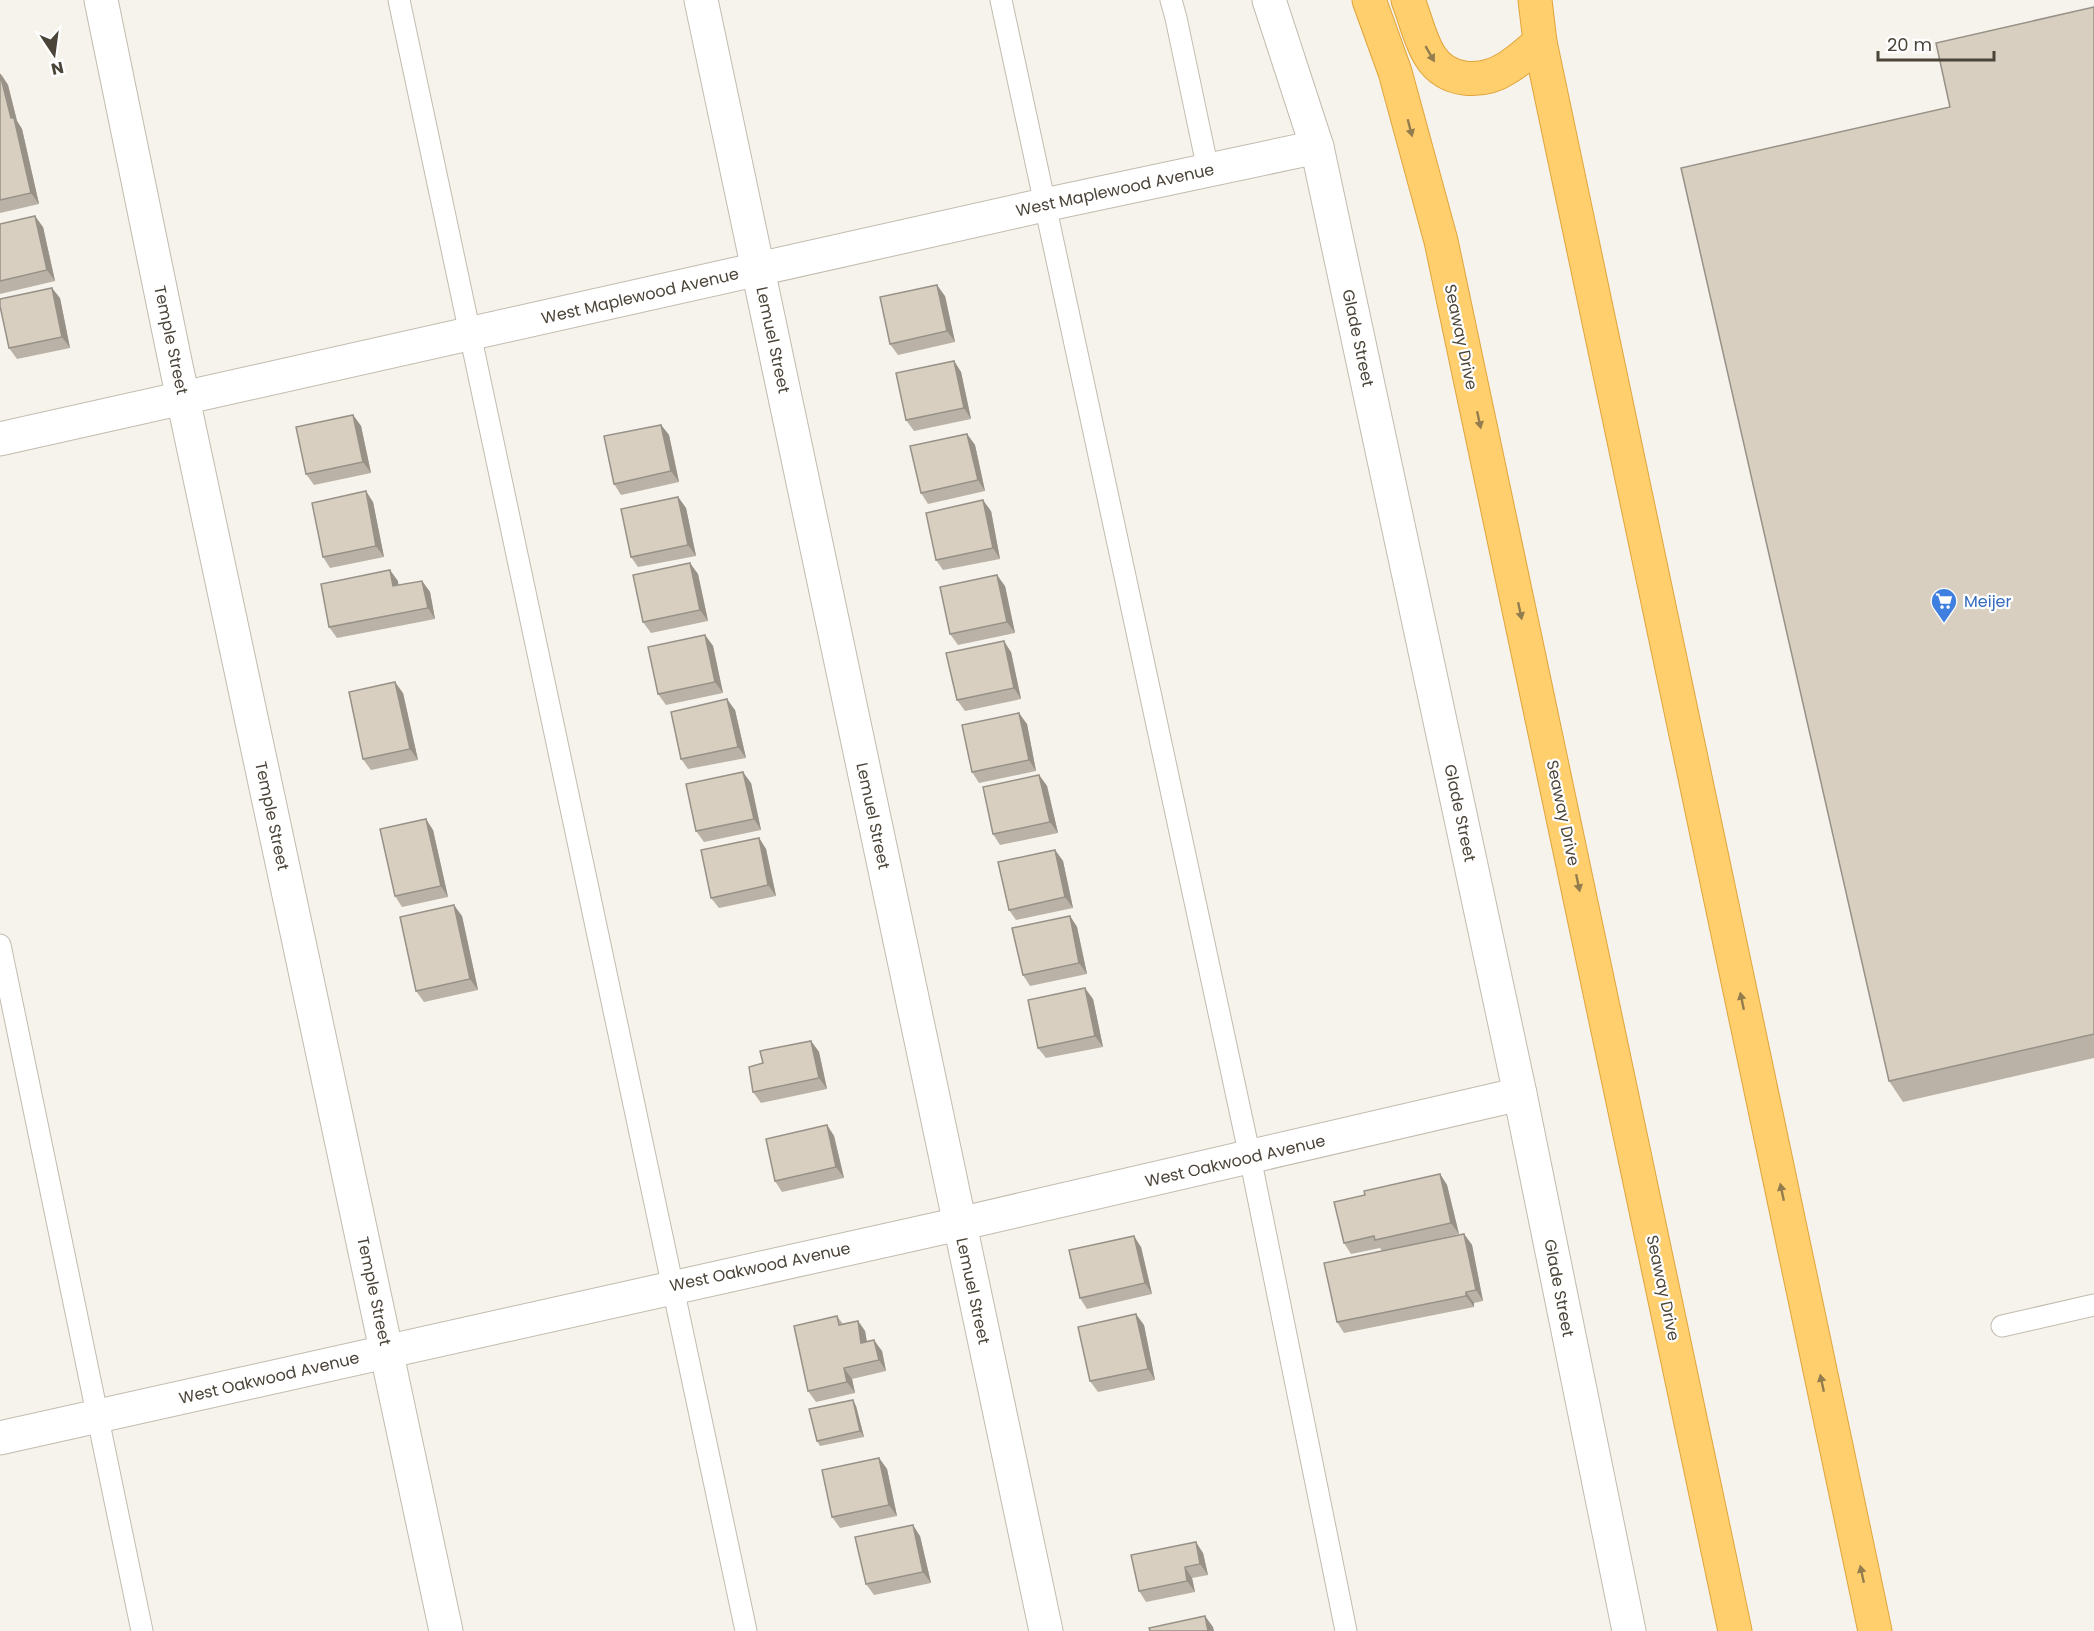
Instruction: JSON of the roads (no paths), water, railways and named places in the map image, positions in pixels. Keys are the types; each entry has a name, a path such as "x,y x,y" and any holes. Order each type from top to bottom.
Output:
{"highway":[{"name":"Seaway Drive","path":"1369,0 1395,72 1441,241 1735,1631"},
{"path":"1408,0 1430,56 1442,70 1460,78 1482,78 1506,69 1540,42"},
{"path":"1535,0 1540,42 1875,1631"}],"street":[{"name":"Temple Street","path":"100,0 446,1631"},
{"name":"Lemuel Street","path":"701,0 1046,1631"},
{"name":"Glade Street","path":"1269,0 1317,147 1520,1094 1629,1631"},
{"name":"West Maplewood Avenue","path":"0,439 1044,205 1317,147"},
{"name":"West Oakwood Avenue","path":"0,1438 959,1224 1520,1094"}],"lane":[{"path":"399,0 746,1631"},
{"path":"1001,0 1250,1157 1346,1631"},
{"path":"1171,0 1208,170"},
{"path":"0,945 142,1631"},
{"path":"2002,1326 2094,1305"}],"place":[{"name":"Meijer","path":"1944,624"}]}
